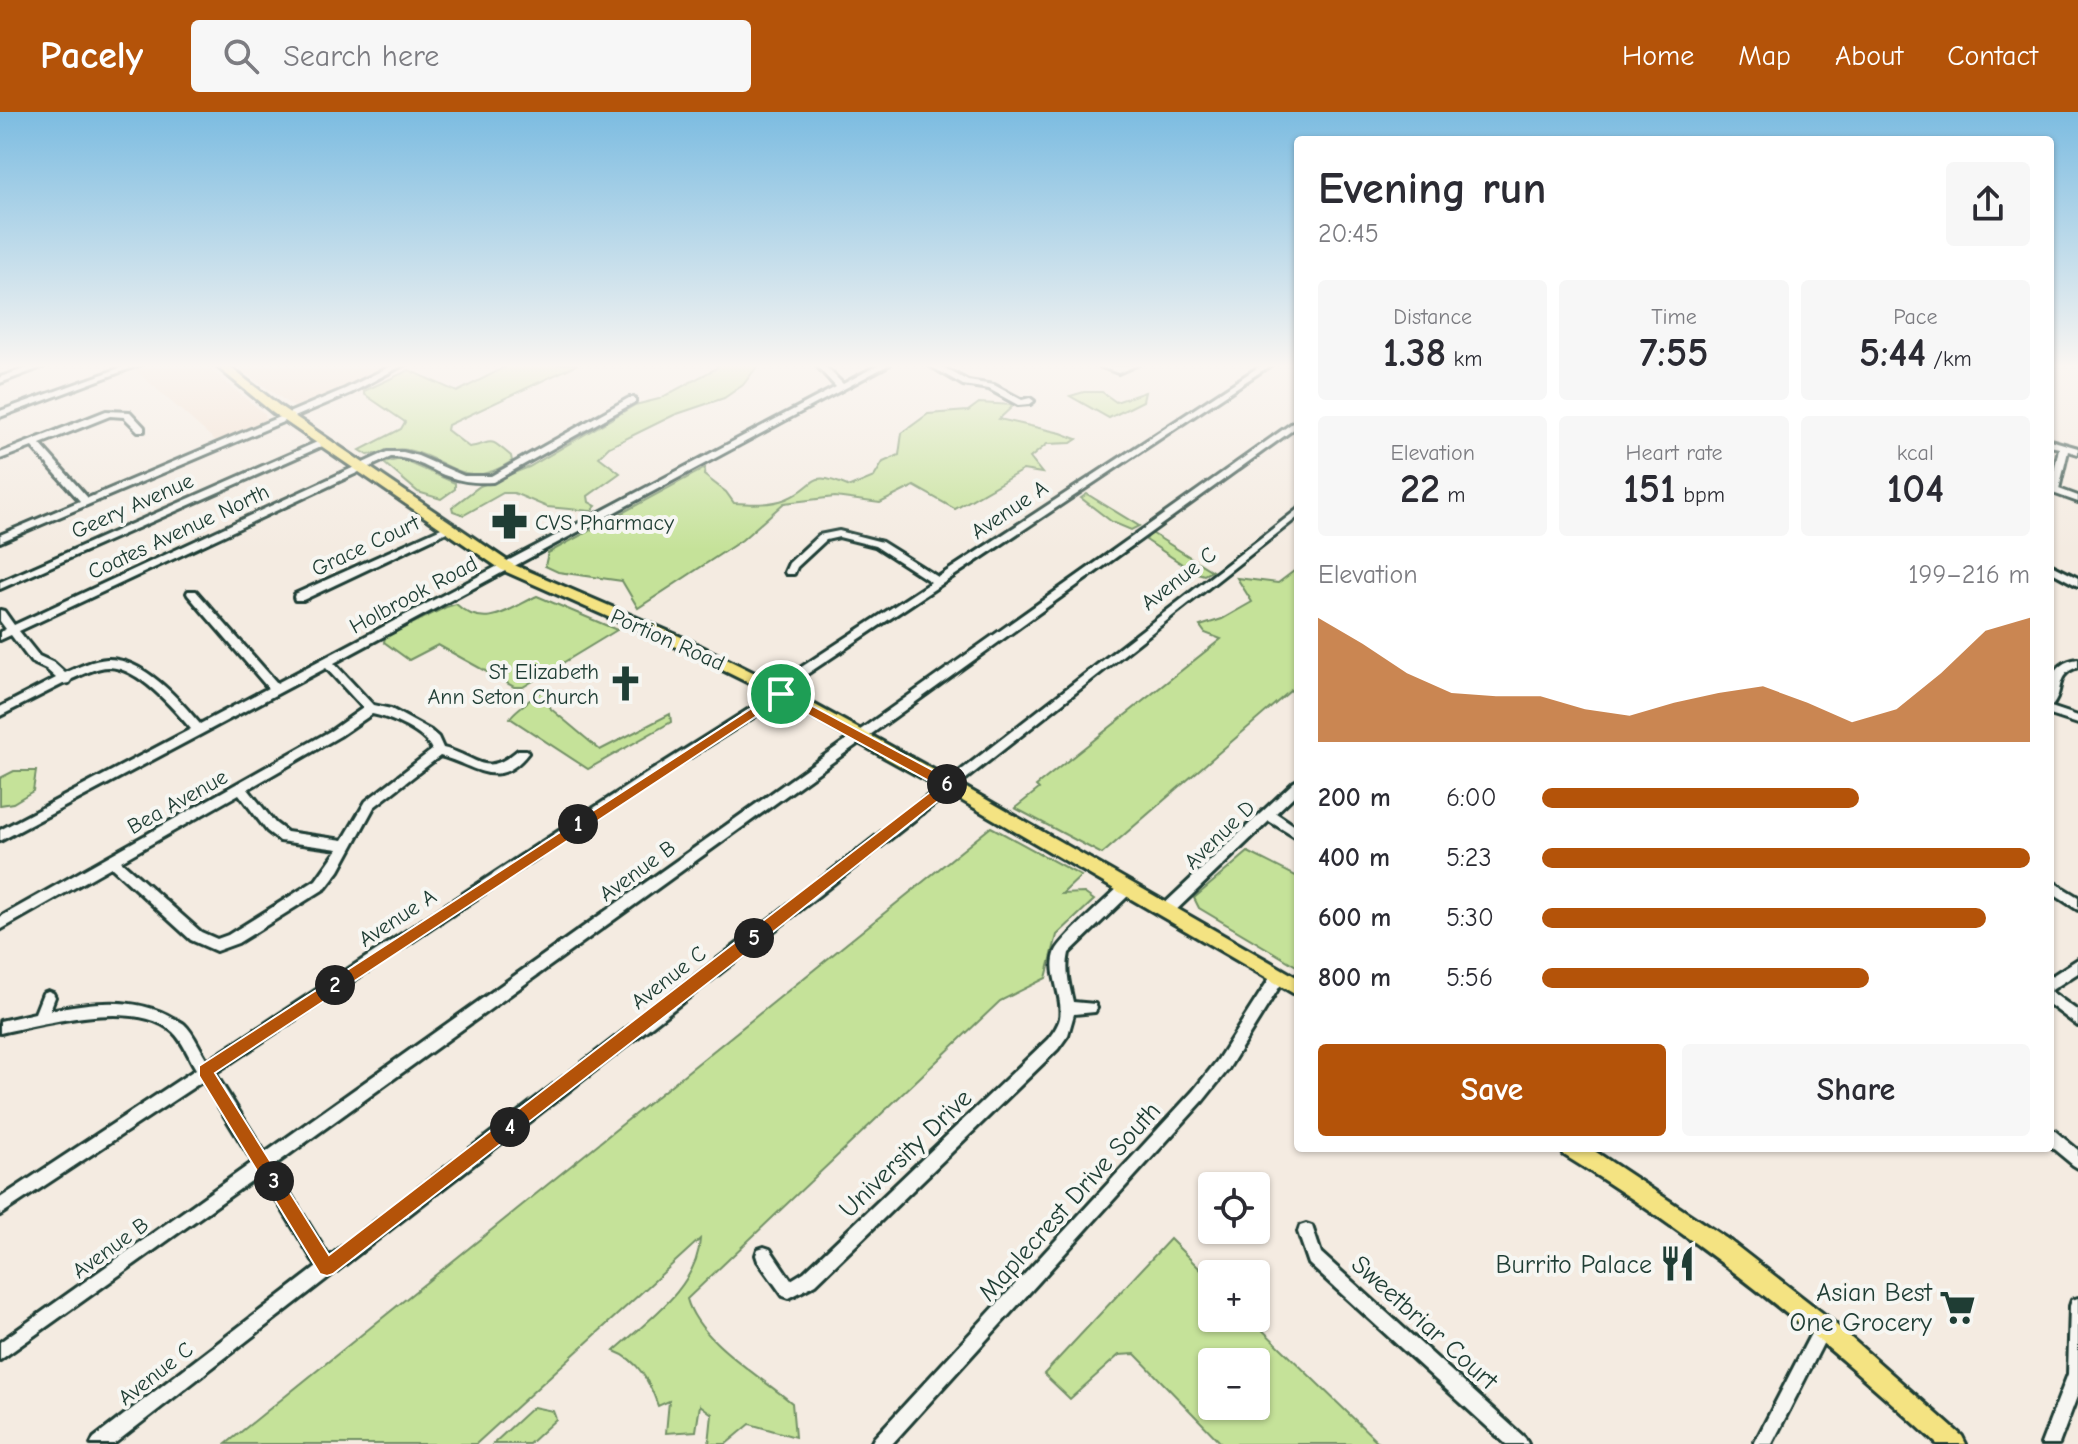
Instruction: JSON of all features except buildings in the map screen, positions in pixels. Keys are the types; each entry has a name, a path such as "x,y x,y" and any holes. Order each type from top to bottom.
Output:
{"main road":[{"name":"Portion Road","path":"302,426 507,567 681,643 778,692 948,785 1294,986"},
{"path":"1578,1152 1695,1228 1824,1326 1954,1444"}],"street":[{"path":"0,456 78,426"},
{"path":"0,539 267,426"},
{"name":"Coates Avenue North","path":"0,636 361,467 398,453 467,481 493,479 586,426"},
{"name":"Holbrook Road","path":"0,836 766,426"},
{"name":"Avenue A","path":"0,1207 1174,426"},
{"name":"Avenue B","path":"0,1352 1292,426"},
{"name":"Geery Avenue","path":"0,586 324,442"},
{"path":"34,443 86,502"},
{"path":"2054,444 2078,451"},
{"path":"2054,483 2064,447"},
{"path":"2054,491 2078,499"},
{"name":"Avenue C","path":"100,1444 728,959 1294,515"},
{"name":"Grace Court","path":"299,597 448,528"},
{"path":"790,572 793,565 823,537 839,534 878,544 939,582"},
{"path":"2054,569 2078,583"},
{"path":"192,593 275,689"},
{"path":"0,614 35,659 50,666 65,680"},
{"path":"327,662 370,709 387,712 427,734 434,740 438,751"},
{"path":"0,712 93,667 114,663 169,695 198,730"},
{"path":"2054,687 2058,671 2067,663 2078,663"},
{"name":"Bea Avenue","path":"0,924 336,733 370,709"},
{"path":"2054,712 2078,720"},
{"path":"438,751 457,755 491,772 508,768 522,753"},
{"path":"112,861 196,936 216,945 233,939 313,890 334,867 378,796 425,764 438,751"},
{"path":"241,788 271,827 284,837 345,845"},
{"name":"Avenue D","path":"1166,911 1294,789"},
{"path":"1268,814 1294,831"},
{"path":"2054,888 2078,904"},
{"path":"1090,1008 1069,1008 1058,962 1063,950 1126,889"},
{"path":"2054,982 2078,965"},
{"name":"Maplecrest Drive South","path":"880,1444 1198,1096 1222,1066 1278,977"},
{"path":"40,1019 48,997"},
{"path":"2054,1000 2078,1020"},
{"name":"University Drive","path":"764,1255 789,1290 810,1278 1053,1044 1067,1023 1069,1008"},
{"path":"0,1027 109,1009 145,1011 179,1028 327,1268"},
{"path":"2054,1139 2078,1160"},
{"name":"Sweetbriar Court","path":"1306,1232 1315,1258 1519,1444"},
{"path":"2050,1444 2077,1374 2078,1306"},
{"path":"1763,1444 1824,1326"}],"shaded area":[{"path":"199,426 251,426 217,442"}],"green space":[{"path":"403,426 448,426 447,430 469,447 494,443 511,456 512,461 496,470 471,474 406,450 368,455 360,450"},
{"path":"599,426 651,426 609,447 599,457 620,473 588,496 589,502 596,506 591,511 547,507 514,493 503,493 464,515 453,511 452,507 480,486 529,467"},
{"path":"911,426 1031,426 1077,439 1071,443 1047,444 1030,458 1042,473 1023,470 955,509 914,486 880,503 835,497 784,503 742,540 638,608 622,581 558,572 545,566 548,553 705,468 704,475 726,492 734,503 780,501 819,479 850,487 874,477 883,462 899,455 902,433"},
{"path":"401,459 455,483 455,489 441,499 418,492 384,463"},
{"path":"1087,494 1139,526 1131,530 1112,522 1081,498"},
{"path":"1150,532 1212,571 1204,575 1194,572 1146,540"},
{"path":"1294,571 1294,687 1102,854 1015,808 1039,789 1036,786 1221,639 1205,633 1200,626 1222,619 1252,602 1237,578 1278,583"},
{"path":"537,596 617,630 523,687 514,687 438,645 409,660 384,642 385,637 446,607 456,604 467,612 487,617"},
{"path":"543,689 551,709 600,750 670,714 671,722 588,769 510,718"},
{"path":"14,771 36,771 33,791 13,803 0,805 0,778"},
{"path":"991,827 1081,876 1062,894 1084,893 1094,900 1057,935 1046,978 1000,1001 687,1299 693,1314 717,1343 792,1403 795,1437 750,1424 726,1444 709,1444 712,1414 700,1405 696,1431 666,1433 669,1401 658,1406 637,1366 614,1351 681,1287 697,1256 700,1239 476,1444 226,1444"},
{"path":"1248,852 1294,875 1294,965 1199,908 1194,898"},
{"path":"1170,1239 1198,1267 1198,1332 1264,1332 1380,1444 1222,1444 1199,1420 1270,1420 1270,1348 1198,1348 1198,1419 1135,1354 1119,1355 1070,1399 1044,1374"},
{"path":"533,1407 553,1411 556,1419 529,1444 493,1444"}],"place":[{"name":"CVS Pharmacy","path":"509,522"},
{"name":"St Elizabeth Ann Seton Church","path":"625,684"},
{"name":"Burrito Palace","path":"1678,1264"},
{"name":"Asian Best One Grocery","path":"1958,1307"}],"route":[{"path":"781,694 948,785 327,1268 205,1071 642,782 781,694"}]}
